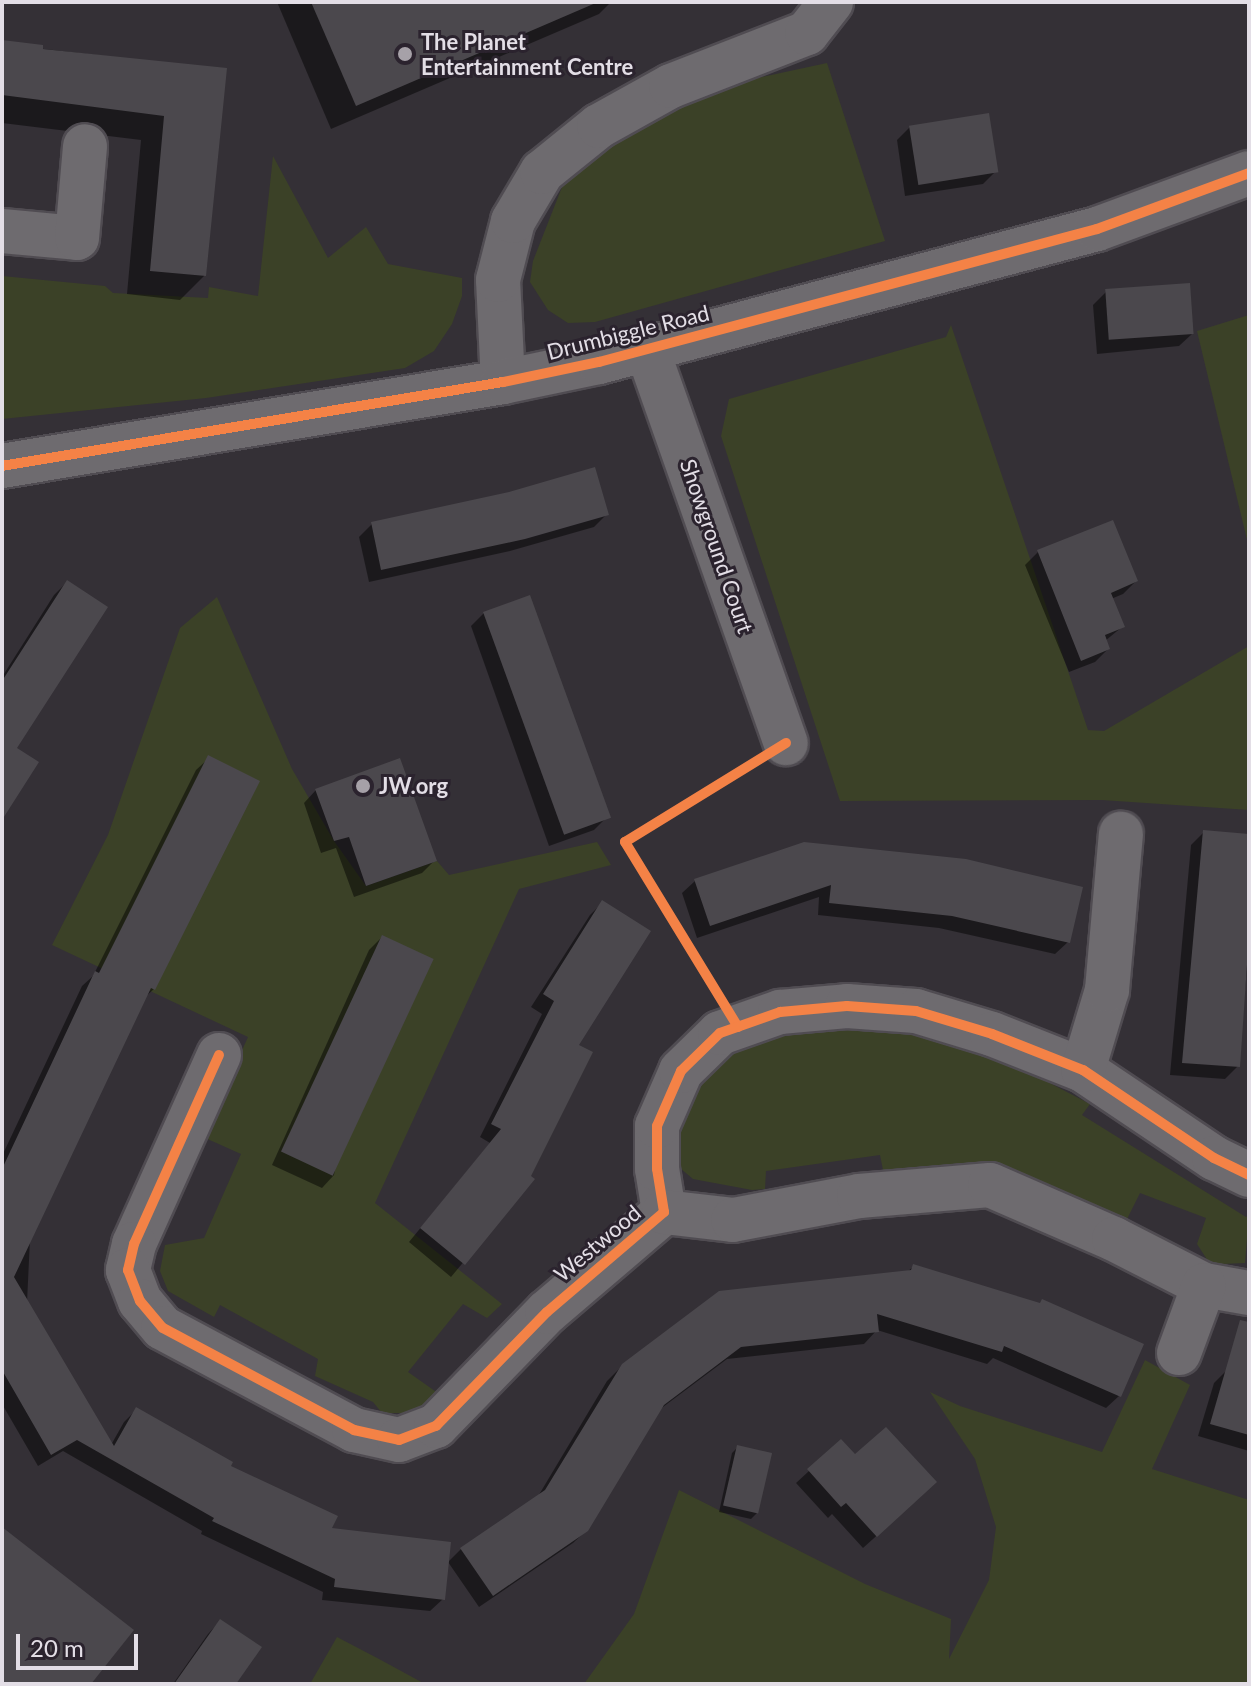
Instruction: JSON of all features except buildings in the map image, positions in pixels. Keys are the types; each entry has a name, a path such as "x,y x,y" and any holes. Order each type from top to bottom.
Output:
{"street":[{"path":"503,382 498,280 513,221 542,172 599,126 671,86 807,33 831,2"},
{"path":"2,231 77,238 85,146"},
{"name":"Drumbiggle Road","path":"2,466 503,382 647,349 1097,229 1249,173"},
{"name":"Showground Court","path":"647,349 786,743"},
{"path":"1083,1070 1107,990 1121,834"},
{"name":"Westwood","path":"664,1212 657,1169 657,1126 681,1071 720,1033 780,1012 847,1006 916,1011 992,1034 1083,1070 1214,1158 1249,1175"},
{"name":"Westwood","path":"219,1055 134,1244 128,1270 140,1301 163,1328 354,1430 399,1440 436,1426 547,1312 664,1212 733,1220 859,1196 990,1185 1114,1239 1204,1285 1249,1293"},
{"path":"1179,1353 1204,1285"}],"green space":[{"path":"827,63 885,241 595,322 568,323 548,310 530,282 533,261 564,182 644,121 753,79"},
{"path":"273,156 328,258 366,227 388,264 462,278 462,296 452,324 434,351 405,368 206,398 2,419 2,276 105,286 113,293 208,298 209,287 258,296"},
{"path":"1249,315 1249,548 1197,331"},
{"path":"951,325 1088,730 1104,731 1249,646 1249,810 1102,800 840,801 721,436 729,399 946,337"},
{"path":"217,597 292,769 334,841 366,886 437,861 449,875 597,842 611,865 519,889 375,1203 502,1304 487,1318 463,1304 408,1372 442,1396 416,1413 382,1413 373,1402 315,1376 318,1359 220,1305 214,1317 168,1291 160,1271 165,1245 204,1238 241,1154 203,1137 248,1037 52,945 108,835 180,628"},
{"path":"888,1027 1013,1064 1090,1104 1082,1115 1246,1217 1249,1214 1245,1263 1208,1261 1197,1244 1206,1218 1140,1193 1126,1221 1007,1169 964,1163 883,1170 880,1155 766,1171 765,1189 752,1190 693,1179 680,1168 680,1127 702,1074 724,1055 787,1034"},
{"path":"1145,1360 1190,1385 1152,1469 1249,1500 1249,1684 584,1684 634,1614 679,1490 865,1584 951,1619 949,1659 989,1580 996,1527 975,1459 930,1392 960,1406 1102,1452"},
{"path":"337,1637 379,1659 425,1684 310,1684"}],"cycle path":[{"path":"2,466 503,382 599,362 1097,229 1249,173"},
{"path":"738,1027 625,842 786,743"},
{"path":"219,1055 134,1244 128,1270 140,1301 163,1328 354,1430 399,1440 436,1426 547,1312 664,1212 657,1169 657,1126 681,1071 720,1033 780,1012 847,1006 916,1011 992,1034 1083,1070 1214,1158 1249,1175"}],"place":[{"name":"The Planet Entertainment Centre","path":"405,54"},
{"name":"JW.org","path":"363,786"}]}
